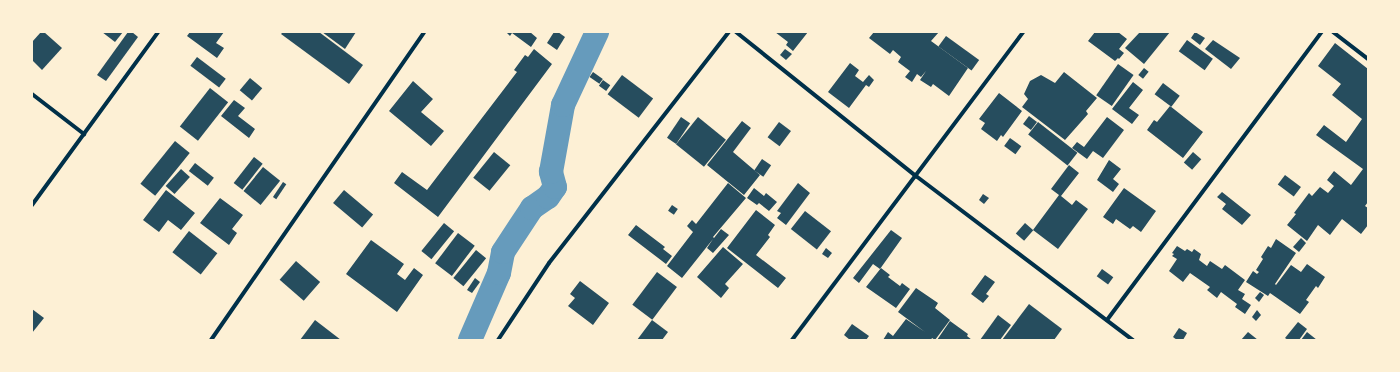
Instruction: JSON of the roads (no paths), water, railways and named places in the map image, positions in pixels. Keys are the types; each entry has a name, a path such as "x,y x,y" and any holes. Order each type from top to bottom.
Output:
{"street":[{"path":"32,205 158,32"},
{"path":"210,340 424,32"},
{"path":"498,340 549,263 729,32"},
{"path":"736,32 916,176 1133,340"},
{"path":"792,340 1023,32"},
{"path":"1107,320 1322,32"},
{"path":"1333,32 1368,59"},
{"path":"32,94 84,134"}],"waterway":[{"path":"470,340 499,273 503,252 532,208 548,197 555,187 551,172 563,105 597,32"}]}
